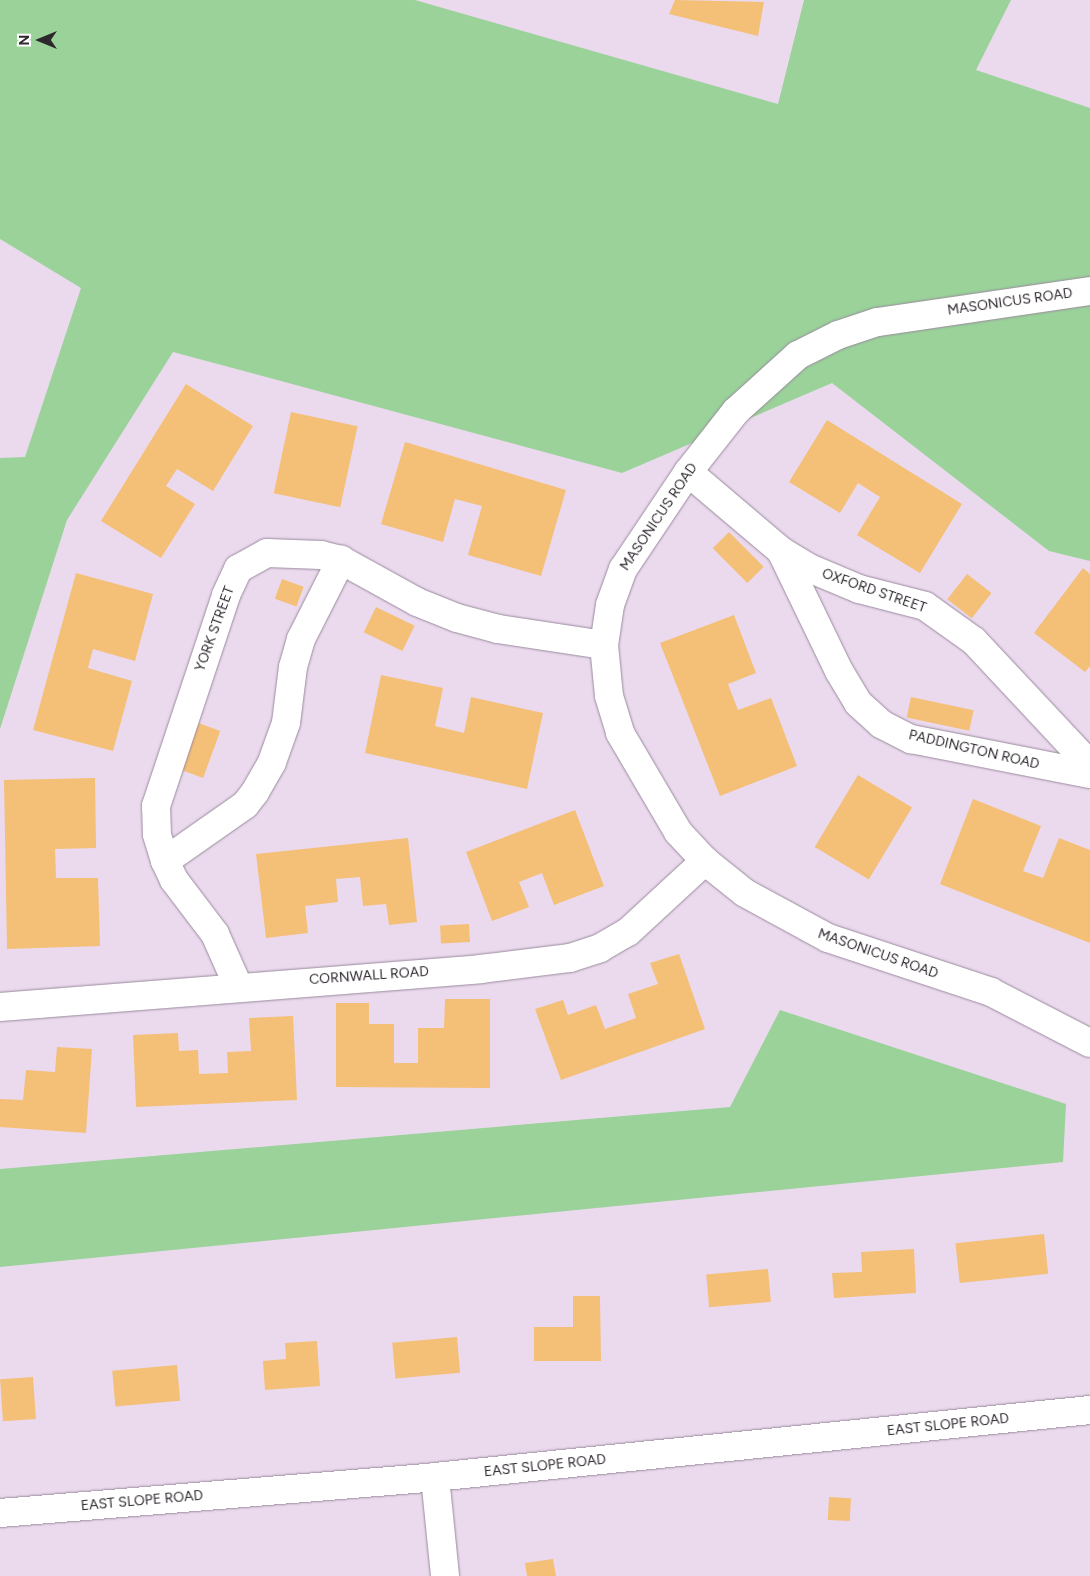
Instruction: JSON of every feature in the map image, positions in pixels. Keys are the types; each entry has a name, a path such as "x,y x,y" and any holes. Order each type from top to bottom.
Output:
{"street":[{"name":"MASONICUS ROAD","path":"1090,291 877,322 838,336 798,355 764,383 736,411 688,472 623,569 610,605 604,645 609,696 620,733 678,832 705,861 744,893 828,938 991,992 1090,1043"},
{"name":"OXFORD STREET","path":"688,472 780,551 809,568 859,589 925,606 974,641 1090,765"},
{"name":"PADDINGTON ROAD","path":"780,551 839,671 858,704 881,724 911,739 1090,774"},
{"name":"YORK STREET","path":"239,988 215,934 174,880 156,834 156,806 226,595 238,569 267,553 321,555 340,560 416,602 457,618 498,628 604,645"},
{"path":"165,861 245,804 259,785 272,762 286,722 293,667 301,639 340,560"},
{"name":"CORNWALL ROAD","path":"0,1007 239,988 280,982 480,969 570,958 600,948 628,932 705,861"},
{"name":"EAST SLOPE ROAD","path":"0,1513 435,1477 1090,1410"},
{"path":"435,1477 445,1576"}],"green space":[{"path":"0,0 415,0 778,104 804,0 1011,0 976,70 1090,108 1090,561 1049,551 832,383 622,473 173,352 67,520 0,729 0,458 25,457 81,288 0,239"},
{"path":"780,1010 1066,1104 1063,1162 0,1267 0,1169 730,1107"}],"building":[{"path":"675,0 764,2 758,36 669,14"},
{"path":"186,384 253,426 213,491 177,469 166,486 195,504 161,558 101,521"},
{"path":"291,412 358,426 340,507 274,493"},
{"path":"827,420 962,504 920,573 857,535 880,497 858,483 840,513 789,482"},
{"path":"405,442 566,490 541,576 468,555 482,506 455,499 443,542 381,524"},
{"path":"729,532 764,567 747,583 713,548"},
{"path":"1083,568 1090,574 1090,666 1085,672 1034,633"},
{"path":"76,573 153,594 135,661 93,649 88,668 132,681 113,751 33,730"},
{"path":"967,574 991,593 972,618 947,599"},
{"path":"282,579 304,587 296,607 275,599"},
{"path":"376,607 415,626 402,651 364,632"},
{"path":"734,615 756,673 728,684 738,710 771,698 797,766 720,796 660,643"},
{"path":"381,675 443,688 435,726 464,733 471,697 543,713 527,789 365,753"},
{"path":"911,697 974,710 969,731 907,718"},
{"path":"193,721 220,731 203,778 176,768"},
{"path":"858,775 912,807 869,879 815,847"},
{"path":"95,778 96,848 55,849 56,878 98,878 100,946 7,949 4,780"},
{"path":"973,799 1041,826 1023,871 1043,878 1059,838 1090,850 1090,943 940,884"},
{"path":"575,810 604,886 554,905 542,873 519,882 529,907 492,921 466,852"},
{"path":"408,838 417,922 389,925 386,904 363,906 360,877 336,879 338,902 305,906 308,933 266,938 256,854"},
{"path":"469,924 470,942 441,943 440,926"},
{"path":"679,954 705,1029 561,1080 535,1009 563,1000 568,1015 596,1005 605,1029 636,1018 628,994 658,984 650,963"},
{"path":"445,999 490,999 490,1088 336,1087 336,1003 369,1003 369,1024 394,1024 394,1063 418,1063 418,1028 444,1028"},
{"path":"293,1016 297,1100 136,1107 133,1035 178,1033 179,1051 198,1050 199,1074 228,1073 227,1052 251,1051 249,1018"},
{"path":"57,1047 92,1049 86,1133 0,1127 0,1099 23,1100 26,1070 55,1072"},
{"path":"1044,1234 1048,1274 960,1283 955,1243"},
{"path":"914,1249 916,1293 834,1298 832,1273 862,1272 861,1252"},
{"path":"768,1269 771,1302 709,1307 706,1274"},
{"path":"573,1296 600,1296 601,1361 534,1361 534,1327 573,1327"},
{"path":"457,1337 460,1373 395,1379 392,1343"},
{"path":"317,1341 320,1386 265,1390 263,1361 286,1359 285,1343"},
{"path":"177,1365 180,1401 115,1407 112,1371"},
{"path":"33,1377 36,1419 3,1421 0,1379"},
{"path":"829,1497 851,1498 850,1521 828,1520"},
{"path":"553,1559 556,1576 527,1576 525,1563"}]}
